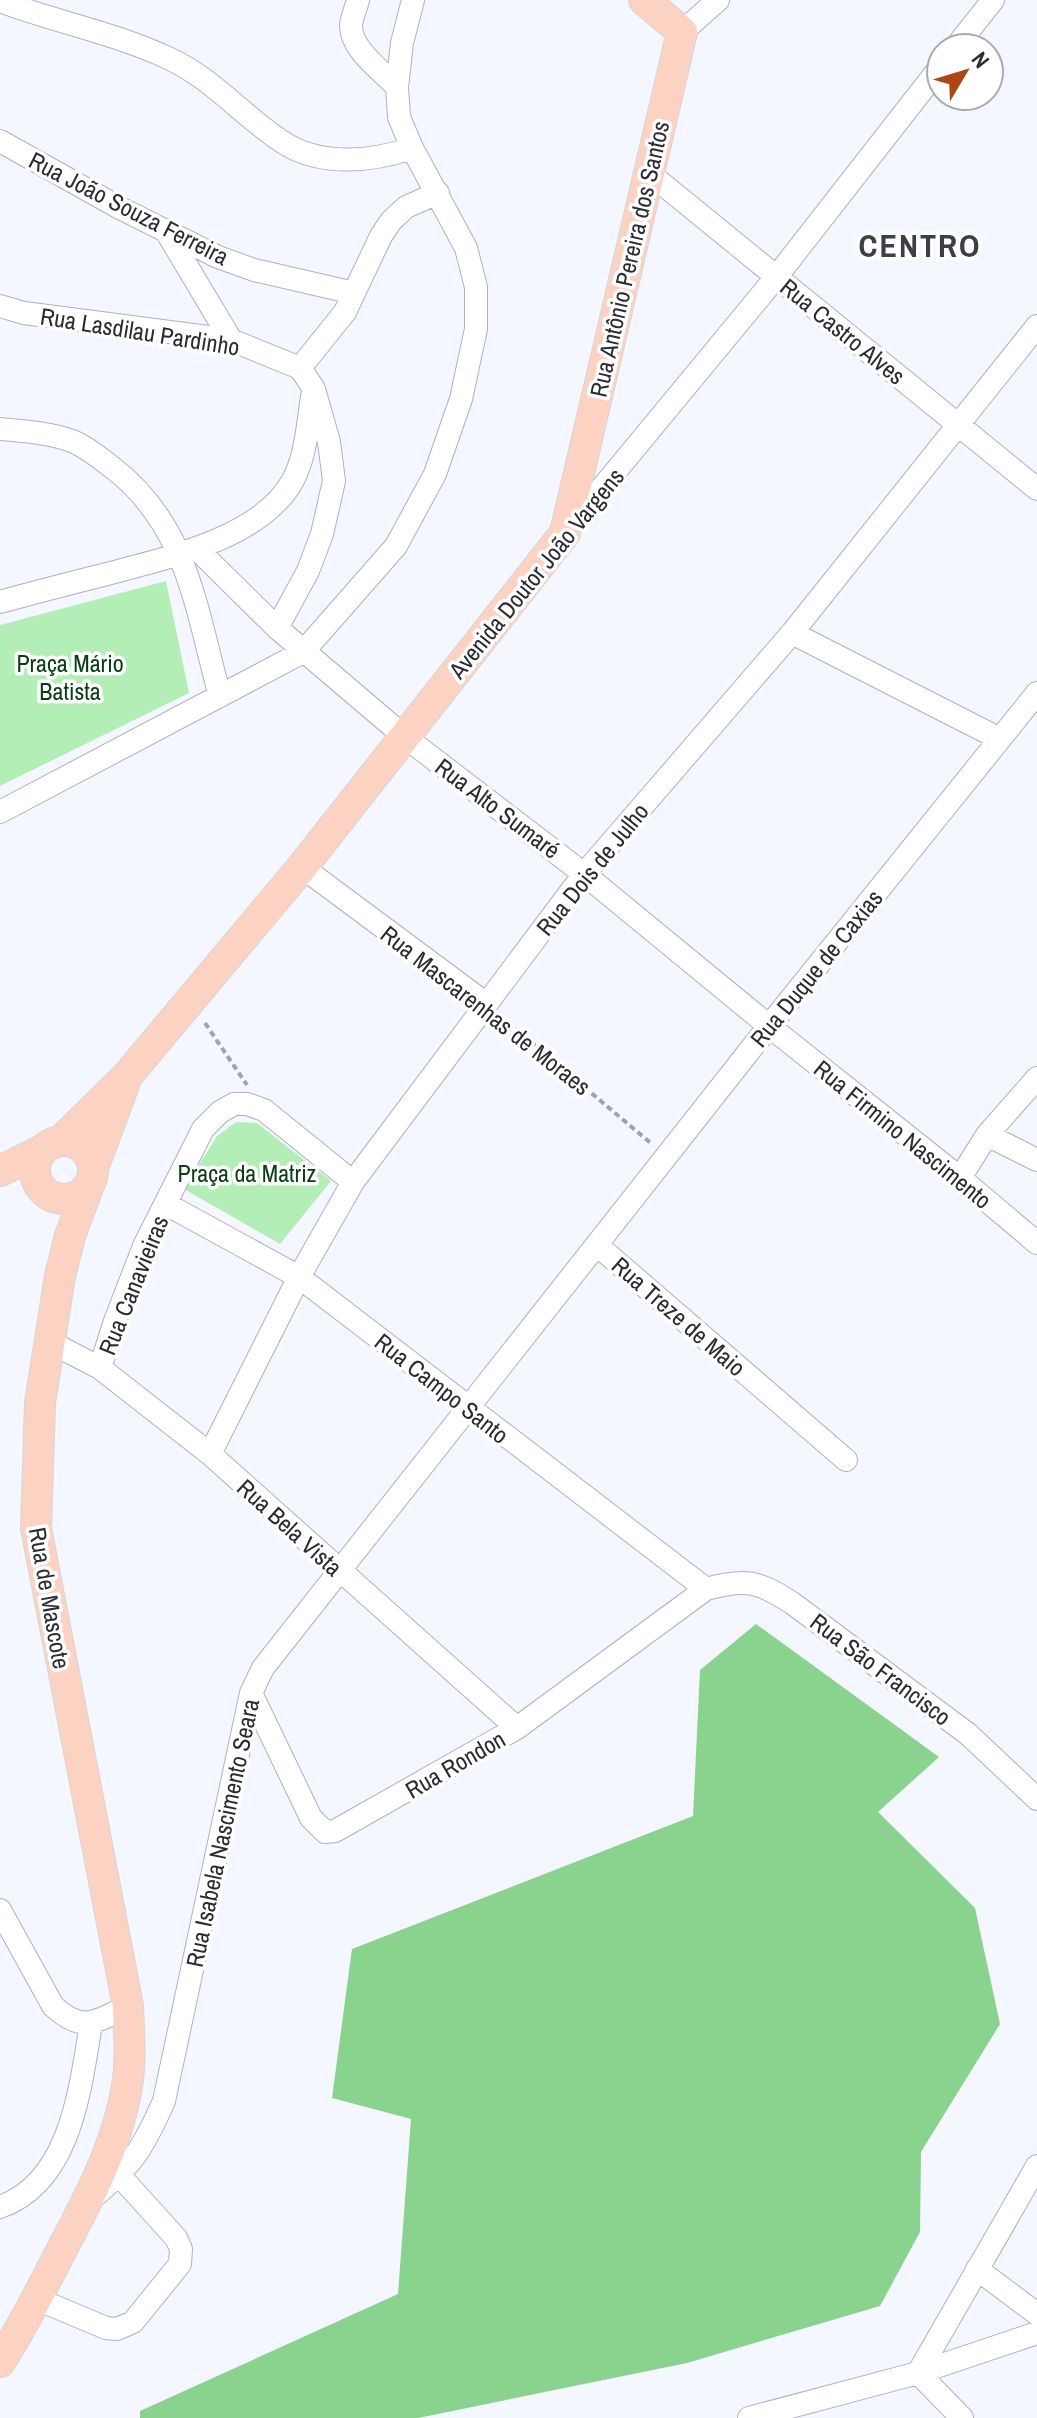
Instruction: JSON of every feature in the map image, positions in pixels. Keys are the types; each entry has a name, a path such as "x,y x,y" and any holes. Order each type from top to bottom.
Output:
{"main road":[{"path":"644,0 682,32"},
{"name":"Rua Antônio Pereira dos Santos","path":"565,533 682,32"},
{"name":"Avenida Doutor João Vargens","path":"0,1171 51,1146 127,1076 302,867 565,533"},
{"name":"Avenida Doutor João Vargens","path":"90,1179 127,1076"},
{"path":"73,1142 90,1157 90,1179 78,1197 55,1199 37,1184 35,1161 51,1146 73,1142"},
{"name":"Rua de Mascote","path":"0,2362 9,2329 37,2299 86,2203 114,2136 125,2098 129,2069 128,2006 36,1528 40,1403 63,1261 90,1179"}],"street":[{"path":"358,0 351,24 356,42 397,87"},
{"path":"0,812 303,652 396,546 435,474 461,399 476,329 476,287 466,248 412,148 399,117 397,87 402,43 413,0"},
{"path":"682,32 718,0"},
{"path":"968,32 993,0"},
{"path":"0,1 170,58 211,82 283,142 299,150 327,159 363,159 412,148"},
{"name":"Avenida Doutor João Vargens","path":"565,533 777,276 925,86"},
{"name":"Rua João Souza Ferreira","path":"0,141 118,207 218,257 254,270 354,293"},
{"name":"Rua Castro Alves","path":"649,173 1037,489"},
{"path":"277,628 308,571 322,534 334,481 329,442 314,389 300,368 345,312 391,221 406,207 438,193"},
{"path":"165,228 231,340"},
{"name":"Rua Lasdilau Pardinho","path":"0,306 24,313 231,340 300,368"},
{"name":"Rua Dois de Julho","path":"210,1454 299,1277 353,1182 584,874 792,633 1037,326"},
{"path":"0,602 189,552 261,516 282,496 294,478 314,389"},
{"path":"0,429 33,432 74,442 102,459 151,504 189,552 303,652"},
{"path":"189,552 220,696"},
{"path":"792,633 1000,739"},
{"name":"Rua Alto Sumaré","path":"303,652 405,737 584,874 769,1026"},
{"name":"Rua Duque de Caxias","path":"597,1245 1037,693"},
{"name":"Rua Mascarenhas de Moraes","path":"302,867 485,1003"},
{"name":"Rua Firmino Nascimento","path":"769,1026 1037,1243"},
{"path":"960,1178 987,1135 1037,1078"},
{"path":"166,1204 203,1129 220,1112 234,1104 247,1104 264,1110 353,1182"},
{"path":"987,1135 1037,1160"},
{"name":"Rua Campo Santo","path":"166,1204 299,1277 706,1589"},
{"name":"Rua Canavieiras","path":"100,1368 144,1246 166,1204"},
{"name":"Rua Treze de Maio","path":"467,1408 597,1245 846,1460"},
{"name":"Rua Bela Vista","path":"50,1342 100,1368 210,1454 517,1728"},
{"name":"Rua Isabela Nascimento Seara","path":"86,2203 132,2162 148,2138 164,2101 251,1693 263,1668 467,1408"},
{"name":"Rua São Francisco","path":"706,1589 749,1581 770,1589 968,1734 1037,1799"},
{"name":"Rua Rondon","path":"251,1693 311,1818 325,1832 344,1828 517,1728 706,1589"},
{"path":"0,1910 53,2006 75,2021 91,2024 128,2006"},
{"path":"0,2207 34,2188 53,2165 80,2086 91,2024"},
{"path":"918,2373 1037,2166"},
{"path":"37,2299 106,2328 117,2329 133,2322 180,2264 181,2249 176,2238 119,2175"},
{"path":"977,2269 1037,2314"},
{"path":"749,2418 918,2373 1037,2333"},
{"path":"918,2373 962,2418"}],"path":[{"path":"190,1001 264,1110"},
{"name":"Rua Mascarenhas de Moraes","path":"485,1003 667,1156"}],"green space":[{"name":"Praça Mário Batista","path":"166,581 189,693 0,786 0,625"},
{"name":"Praça da Matriz","path":"236,1122 257,1123 331,1181 280,1244 184,1189 217,1136"},
{"path":"756,1624 939,1757 878,1812 975,1908 1000,2024 921,2152 920,2232 880,2306 687,2363 418,2418 140,2418 140,2411 398,2294 411,2119 332,2098 352,1949 693,1816 700,1670"}],"district":[{"name":"CENTRO","path":"920,245"}]}
